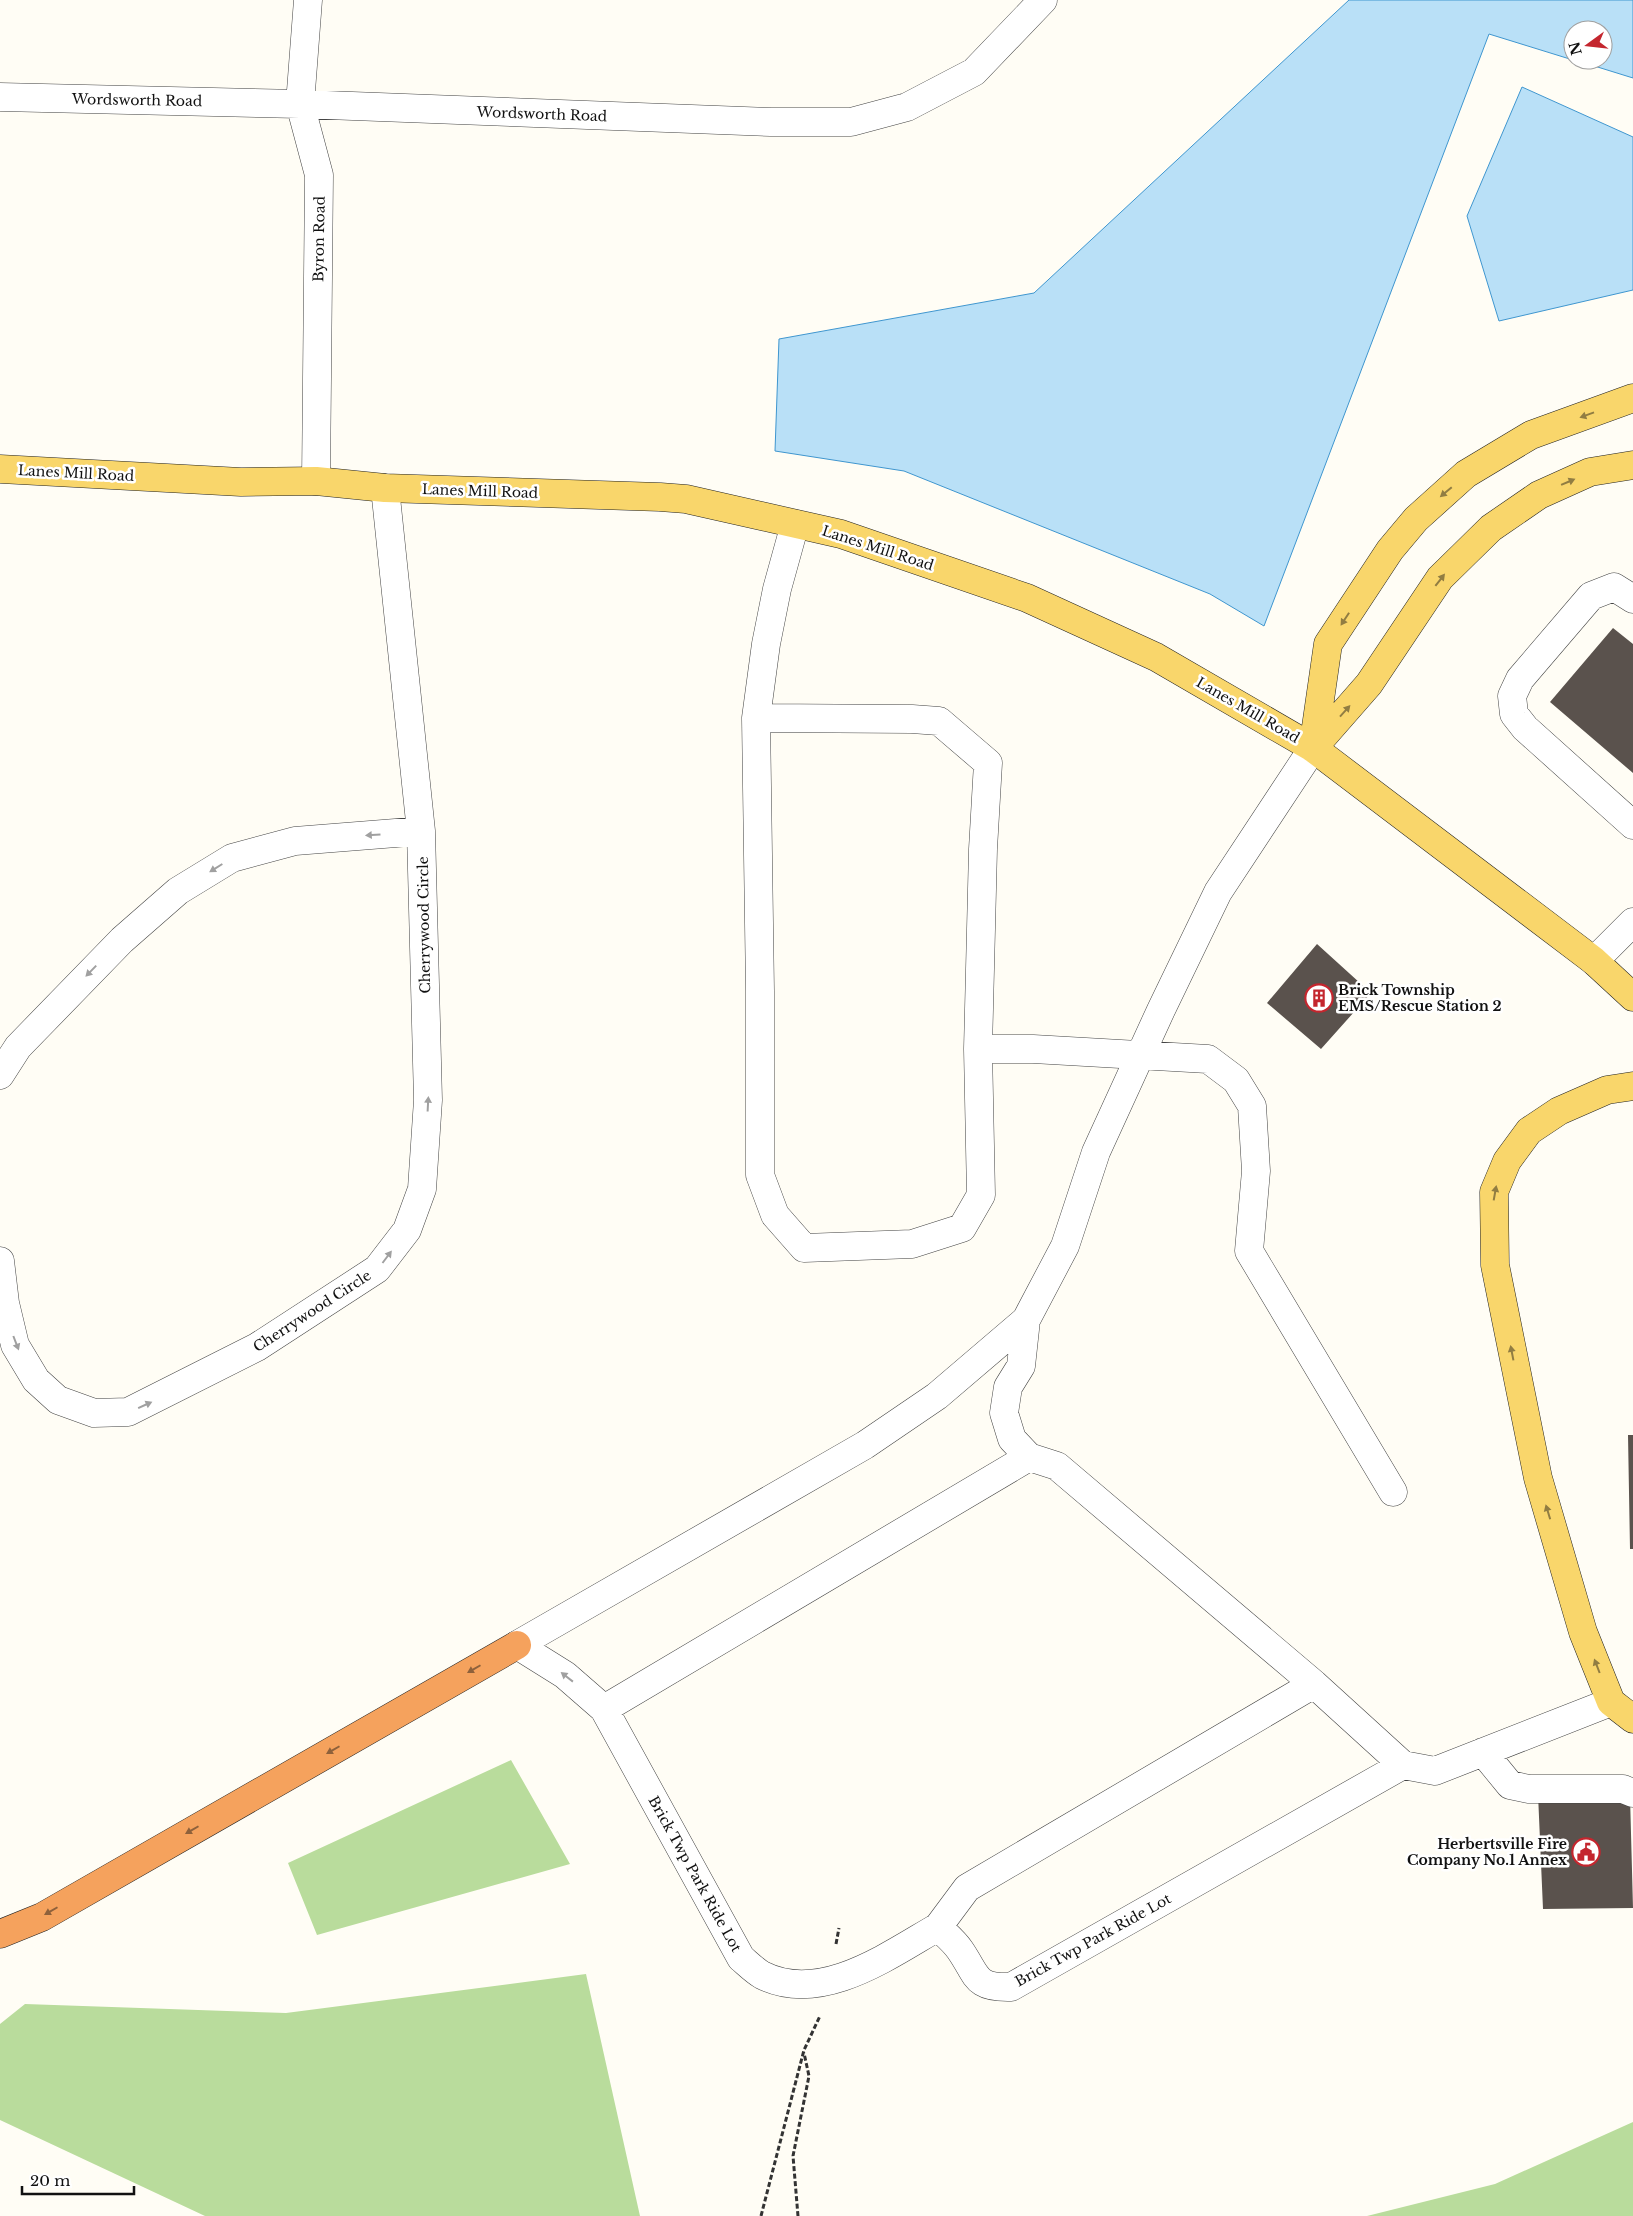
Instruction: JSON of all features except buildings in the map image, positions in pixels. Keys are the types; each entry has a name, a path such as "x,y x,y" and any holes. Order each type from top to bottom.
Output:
{"highway":[{"path":"0,1934 42,1917 517,1645"}],"main road":[{"path":"1313,748 1328,644 1390,550 1416,519 1466,474 1531,435 1633,398"},
{"path":"1313,748 1370,684 1440,578 1491,528 1540,494 1590,472 1633,465"},
{"name":"Lanes Mill Road","path":"0,469 240,482 316,480 385,488 686,499 841,534 1027,598 1156,657 1313,748 1594,961 1633,997"},
{"path":"1633,1086 1607,1090 1559,1111 1529,1131 1507,1161 1494,1192 1495,1265 1538,1478 1584,1632 1611,1702 1633,1719"}],"street":[{"name":"Byron Road","path":"308,0 300,104 319,175 316,480"},
{"name":"Wordsworth Road","path":"0,97 300,104 771,122 851,122 907,107 974,72 1043,0"},
{"name":"Cherrywood Circle","path":"0,1261 5,1303 15,1345 36,1380 58,1400 94,1413 128,1412 158,1399 257,1347 377,1269 407,1230 422,1189 428,1100 422,831 385,488"},
{"path":"756,718 912,719 939,721 988,763 983,850 978,1049 981,1195 962,1228 912,1244 804,1248 775,1214 760,1175 760,992 756,718 766,644 777,589 795,524"},
{"path":"1633,599 1614,587 1590,596 1520,679 1512,696 1514,714 1525,728 1633,825"},
{"path":"517,1645 865,1445 937,1396 1026,1320 1066,1246 1096,1152 1139,1056 1218,892 1313,748"},
{"path":"0,1075 18,1047 122,940 178,891 232,858 296,841 422,831"},
{"path":"1594,961 1633,922"},
{"path":"978,1049 1033,1049 1208,1059 1236,1080 1252,1106 1256,1171 1249,1251 1393,1492"},
{"path":"1026,1320 1021,1366 1008,1387 1004,1413 1012,1439 1029,1457 1057,1466 1314,1684 1403,1765 1435,1771 1611,1702"},
{"path":"604,1709 1029,1457"},
{"name":"Brick Twp Park Ride Lot","path":"517,1645 565,1675 604,1709 742,1958 761,1974 781,1982 805,1985 829,1980 866,1968 938,1927 959,1949 976,1978 993,1988 1011,1987 1403,1765"},
{"path":"938,1927 967,1888 1314,1684"},
{"path":"1483,1752 1510,1785 1529,1789 1623,1789 1633,1793"}],"path":[{"path":"761,2216 804,2050 820,2016"},
{"path":"798,2216 793,2156 809,2076 804,2050"}],"green space":[{"path":"511,1760 570,1864 317,1935 288,1863"},
{"path":"586,1974 640,2216 205,2216 0,2120 0,2024 25,2004 286,2013"},
{"path":"1633,2122 1633,2216 1367,2216 1495,2184"}],"water":[{"path":"1349,0 1633,0 1633,78 1607,70 1613,70 1613,20 1563,20 1563,57 1489,34 1264,626 1210,594 904,471 775,451 779,339 1034,293"},
{"path":"1522,87 1633,137 1633,290 1499,321 1467,216"}],"place":[{"name":"Brick Township EMS/Rescue Station 2","path":"1319,998"},
{"name":"Herbertsville Fire Company No.1 Annex","path":"1586,1852"}]}
